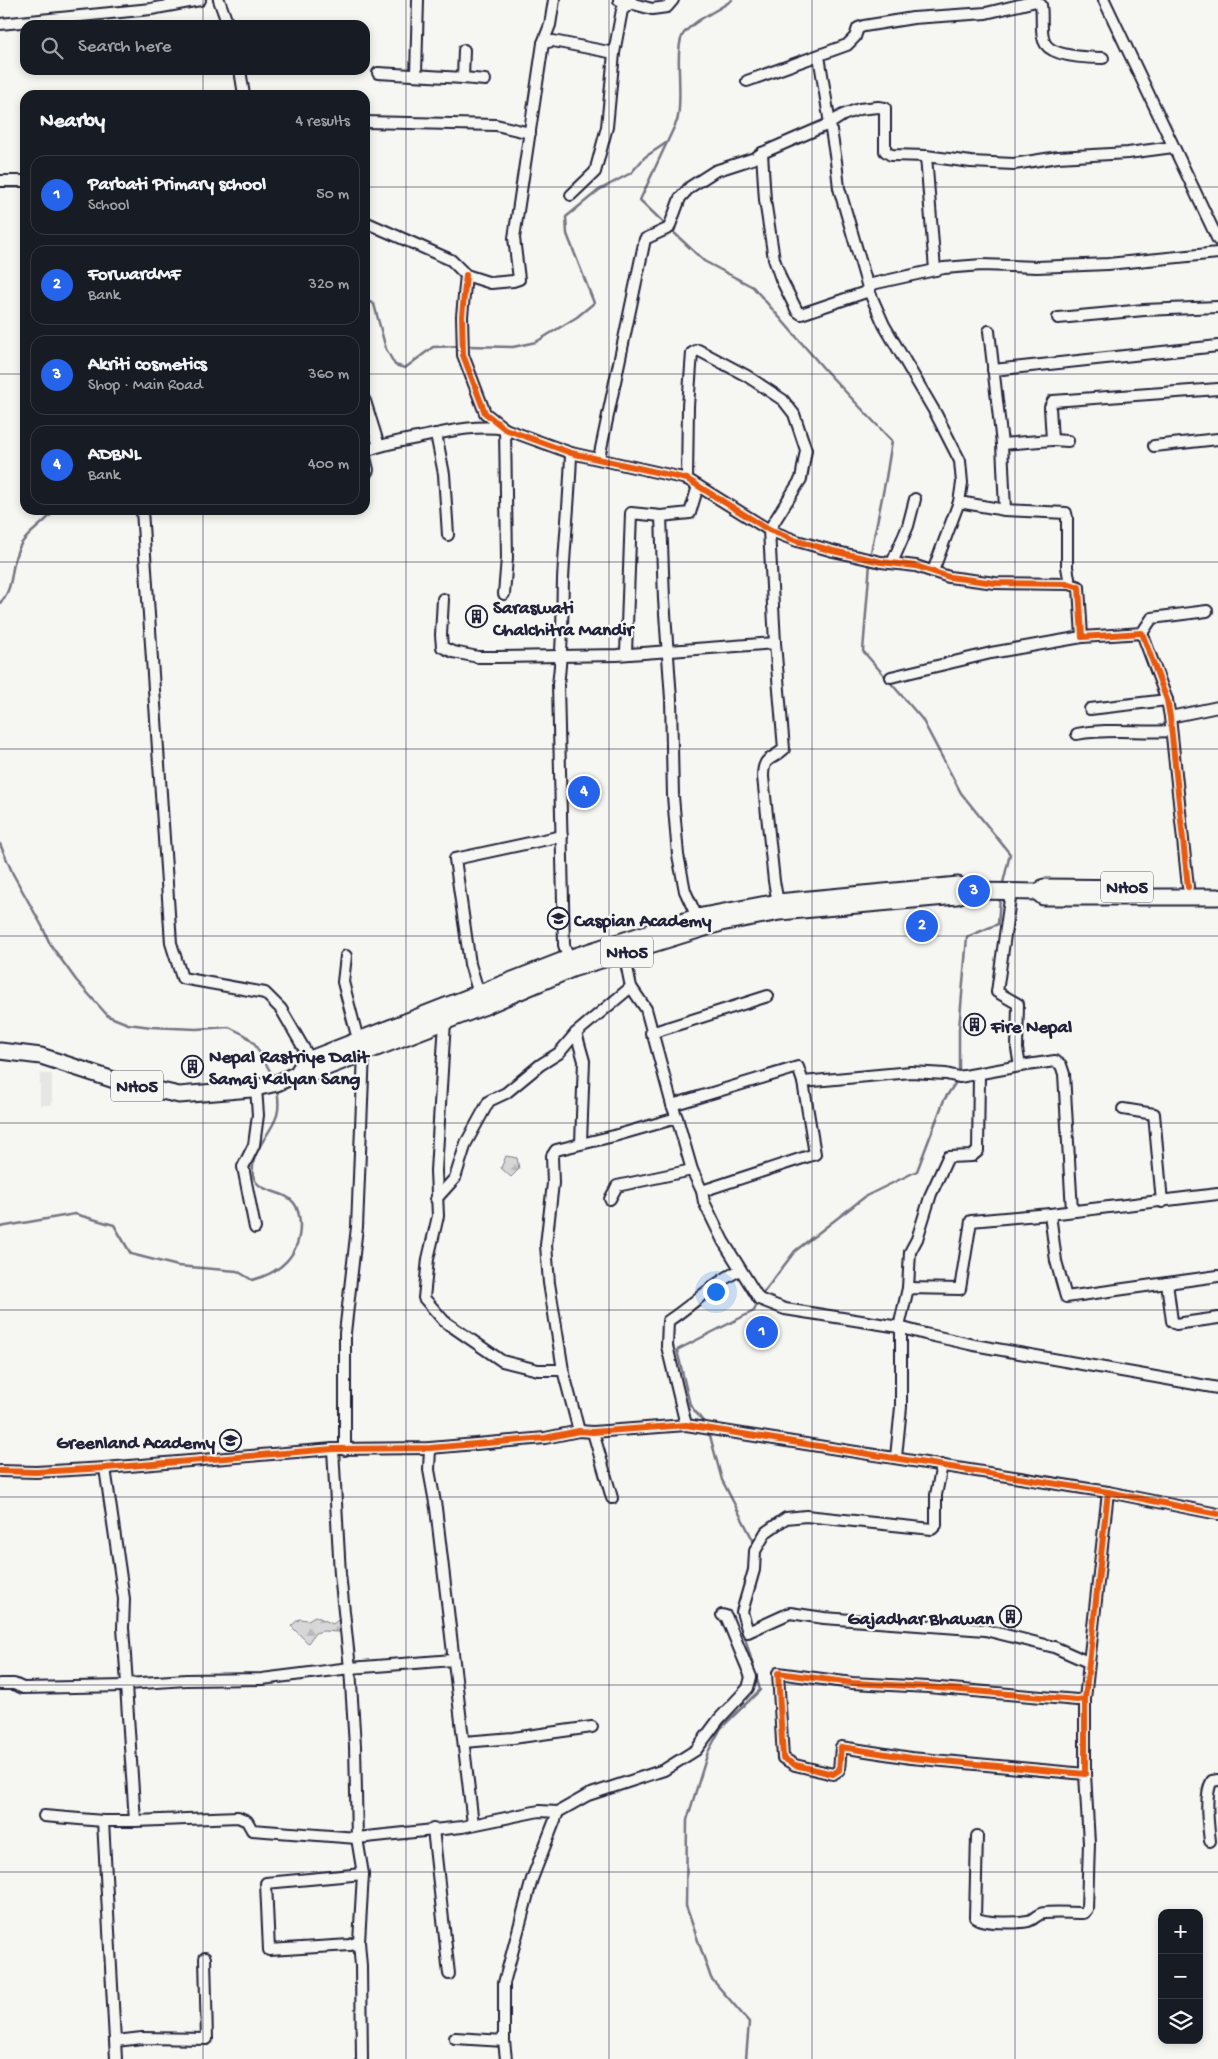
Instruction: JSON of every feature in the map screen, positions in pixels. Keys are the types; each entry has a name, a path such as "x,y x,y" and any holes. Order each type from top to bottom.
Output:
{"main road":[{"name":"NH05","path":"0,1051 41,1056 114,1080 179,1095 256,1088 288,1079 297,1074 308,1074 479,994 570,964 698,917 779,907 957,896 979,891 1037,892 1043,888 1050,887 1218,888"},
{"name":"NH05","path":"1037,892 1044,897 1218,897"},
{"name":"NH05","path":"297,1074 303,1064 310,1059 363,1047 445,1021 570,964 624,953 779,907"}],"street":[{"path":"40,20 151,9 200,0"},
{"path":"219,0 226,20"},
{"path":"416,74 418,0"},
{"path":"370,224 451,260 466,275 491,284 518,279 514,238 518,203 543,44 550,25 554,0"},
{"path":"619,0 652,9 667,7 673,0"},
{"path":"1104,0 1218,240"},
{"path":"747,81 846,46 855,37 858,28 864,26 913,18 986,13 1036,1 1041,5 1044,41 1049,49 1079,57 1103,58"},
{"path":"571,195 595,172 608,127 614,53 622,10 631,2"},
{"path":"0,24 20,22"},
{"path":"543,44 553,41 614,53"},
{"path":"463,78 464,50"},
{"path":"819,56 836,161 838,188 869,291 884,325 936,414 960,461 962,483 959,502 933,571"},
{"path":"378,73 485,80"},
{"path":"241,75 243,90"},
{"path":"599,458 644,239 669,228 680,198 690,187 715,171 754,158 829,124 842,115 860,109 883,107 886,112 884,125 886,153 891,155 926,156 971,162 1014,164 1058,157 1128,153 1173,147"},
{"path":"370,122 496,125 530,133"},
{"path":"762,153 765,200 774,259 781,280 797,311 804,314 869,291 872,284 934,270 982,265 1037,267 1108,264 1218,253"},
{"path":"926,156 934,270"},
{"path":"0,181 20,181"},
{"path":"466,275 462,316 463,355 485,412 506,429"},
{"path":"1058,318 1144,310 1218,307"},
{"path":"989,331 1002,444 1005,510"},
{"path":"993,370 1218,346"},
{"path":"687,479 688,406 692,353 698,350 747,376 783,400 794,414 806,450 801,479 769,530 775,642 784,749 767,760 763,766 763,777 773,872 779,907"},
{"path":"1052,440 1050,407 1053,401 1218,389"},
{"path":"370,416 379,446"},
{"path":"370,449 472,427 506,429 571,453 687,479 769,530 797,542 933,571 949,577 995,583 1070,584 1079,587 1082,637"},
{"path":"504,594 507,558 506,429"},
{"path":"436,434 444,474 448,535"},
{"path":"1154,446 1218,439"},
{"path":"1002,444 1052,440 1068,441"},
{"path":"570,964 564,945 558,684 562,655 571,453"},
{"path":"626,653 631,513 661,516 690,514 698,486"},
{"path":"892,563 908,526 916,499"},
{"path":"959,502 1005,510 1066,513 1067,567 1070,584"},
{"path":"142,515 171,943 182,978 265,993 281,1009 310,1059"},
{"path":"661,516 673,796 678,855 685,891 698,917"},
{"path":"443,599 442,647 453,652 478,657 668,651 775,642"},
{"path":"1142,633 1152,618 1207,611"},
{"path":"891,677 991,653 1082,637 1142,633"},
{"path":"1142,633 1167,700 1188,887"},
{"path":"1090,709 1167,700"},
{"path":"1170,717 1218,707"},
{"path":"1077,734 1096,730 1171,731"},
{"path":"479,994 470,964 455,859 562,836"},
{"path":"1009,892 997,992 1018,1004 1017,1048 1020,1066"},
{"path":"624,953 630,988 646,1009 651,1034 672,1105 704,1202 723,1241 759,1299 785,1309 899,1326 974,1345 1218,1388"},
{"path":"345,1450 345,1333 357,1227 363,1047 356,1032 343,982 346,956"},
{"path":"436,1199 455,1178 466,1144 489,1101 506,1093 540,1064 559,1053 576,1033 630,988"},
{"path":"651,1034 768,996"},
{"path":"445,1021 436,1172 438,1216 428,1259 424,1298 444,1320 502,1361 538,1370 563,1370"},
{"path":"576,1033 584,1061 581,1143"},
{"path":"803,1082 911,1072 946,1074 959,1077 1055,1061 1061,1065 1064,1074 1072,1211"},
{"path":"672,1105 798,1067 803,1082 815,1154 702,1192"},
{"path":"896,1457 901,1407 902,1332 899,1326 908,1288 910,1252 917,1239 931,1194 948,1157 972,1156 978,1151 979,1074"},
{"path":"255,1228 243,1167 254,1145 258,1115 256,1088"},
{"path":"1124,1109 1154,1114 1162,1202"},
{"path":"580,1431 563,1370 549,1283 546,1245 553,1183 552,1156 556,1150 677,1118"},
{"path":"610,1199 618,1186 692,1170"},
{"path":"908,1288 960,1289 971,1221 1162,1202 1218,1194"},
{"path":"1050,1214 1056,1261 1066,1297 1218,1276"},
{"path":"686,1425 667,1346 668,1321 687,1308 722,1278 740,1270"},
{"path":"1166,1283 1172,1321 1176,1324 1218,1318"},
{"path":"0,1471 36,1472 105,1468 333,1449 430,1448 545,1438 580,1431 593,1432 686,1425 783,1442 896,1457 1108,1492 1218,1514"},
{"path":"593,1432 612,1498"},
{"path":"430,1448 430,1470 473,1824"},
{"path":"333,1449 340,1574 350,1668 355,1746 357,1838 363,1874 359,1942 362,2059"},
{"path":"942,1465 936,1495 936,1525 932,1529 806,1516 786,1518 766,1532 755,1550 754,1570 742,1612 748,1632 790,1613 824,1618 985,1630 1054,1647 1088,1662"},
{"path":"105,1468 124,1599 123,1628 135,1821"},
{"path":"977,1836 975,1917 979,1921 989,1923 1029,1921 1037,1914 1084,1913 1087,1909 1089,1842 1085,1774 1085,1699 1108,1492"},
{"path":"506,2059 504,2041 504,1983 532,1879 558,1812 588,1795 664,1770 696,1750 719,1719 748,1688 751,1677 726,1616 722,1615"},
{"path":"0,1684 14,1684 23,1688 126,1685 186,1680 262,1679 350,1668 453,1660"},
{"path":"1085,1699 1077,1700 928,1687 852,1684 778,1673 783,1758 795,1765 833,1774 839,1770 841,1747 911,1758 1085,1774"},
{"path":"464,1742 592,1728"},
{"path":"1210,1841 1208,1820 1209,1786 1212,1780 1218,1780"},
{"path":"44,1816 103,1821 238,1817 247,1821 252,1830 357,1838 473,1824 539,1811 552,1810 558,1812"},
{"path":"103,1821 116,2059"},
{"path":"434,1829 449,1974"},
{"path":"359,1942 350,1945 269,1950 266,1884 363,1874"},
{"path":"116,2041 142,2038 207,2039 205,1958"},
{"path":"455,2038 504,2041"}],"shaded area":[{"path":"40,1074 52,1074 52,1105 40,1105"},
{"path":"763,1321 771,1334 761,1341 753,1330"}],"green space":[{"path":"506,1156 517,1158 519,1169 511,1177 501,1168"},
{"path":"315,1616 333,1624 338,1620 340,1630 338,1632 323,1631 315,1633 308,1643 291,1626 299,1619 308,1620"}],"waterway":[{"path":"677,121 680,100 679,49 684,33 695,23 732,0"},
{"path":"667,226 640,200 677,121"},
{"path":"467,346 513,347 536,342 577,317 594,303 567,234 566,217 599,190 631,173 645,157 666,143"},
{"path":"671,230 704,261 753,287 825,370 892,441 870,557"},
{"path":"370,302 374,304 386,349 395,365 405,368 433,347 461,346"},
{"path":"0,603 5,597 11,582 17,551 21,544 51,515"},
{"path":"870,563 863,651 922,719 961,793 1010,854 1002,887"},
{"path":"0,844 13,874 50,944 76,980 108,1016 128,1024 151,1027 196,1029 229,1027 245,1035 254,1043 274,1078"},
{"path":"959,1073 959,1029 967,937 998,924 1000,898"},
{"path":"761,1296 795,1251 866,1196 917,1171 944,1100 958,1079"},
{"path":"0,1227 75,1214 114,1225 131,1254 178,1266 237,1271 252,1280 271,1273 292,1254 299,1236 300,1225 297,1208 294,1203 284,1195 259,1185 253,1174 255,1157 277,1115 279,1105 277,1088"},
{"path":"706,1425 690,1405 677,1350 754,1311 758,1301"},
{"path":"709,1432 722,1480 754,1542 752,1548"},
{"path":"747,1577 750,1563"},
{"path":"744,1634 760,1690 721,1728 708,1752 687,1820 686,1906 711,1978 749,2022 746,2059"}],"cycle path":[{"path":"466,275 462,316 463,355 485,413 505,429 571,453 687,479 769,530 797,541 833,551 881,562 916,566 949,577 995,583 1070,584 1079,587 1082,637 1142,633 1167,700 1188,887"},
{"path":"0,1471 36,1472 105,1468 333,1449 430,1448 545,1438 579,1431 593,1432 686,1425 1108,1492 1218,1514"},
{"path":"1085,1699 1077,1700 928,1687 852,1683 778,1673 783,1758 795,1765 833,1774 839,1770 841,1747 911,1758 1085,1774 1085,1699 1108,1492"}],"place":[{"name":"Saraswati Chalchitra Mandir","path":"477,617"},
{"name":"ADBNL","path":"584,792"},
{"name":"Akriti cosmetics","path":"974,891"},
{"name":"Caspian Academy","path":"558,919"},
{"name":"ForwardMF","path":"922,926"},
{"name":"Fire Nepal","path":"975,1025"},
{"name":"Nepal Rastriye Dalit Samaj Kalyan Sang","path":"193,1066"},
{"name":"Parbati Primary school","path":"762,1332"},
{"name":"Greenland Academy","path":"231,1441"},
{"name":"Gajadhar Bhawan","path":"1010,1617"}]}
